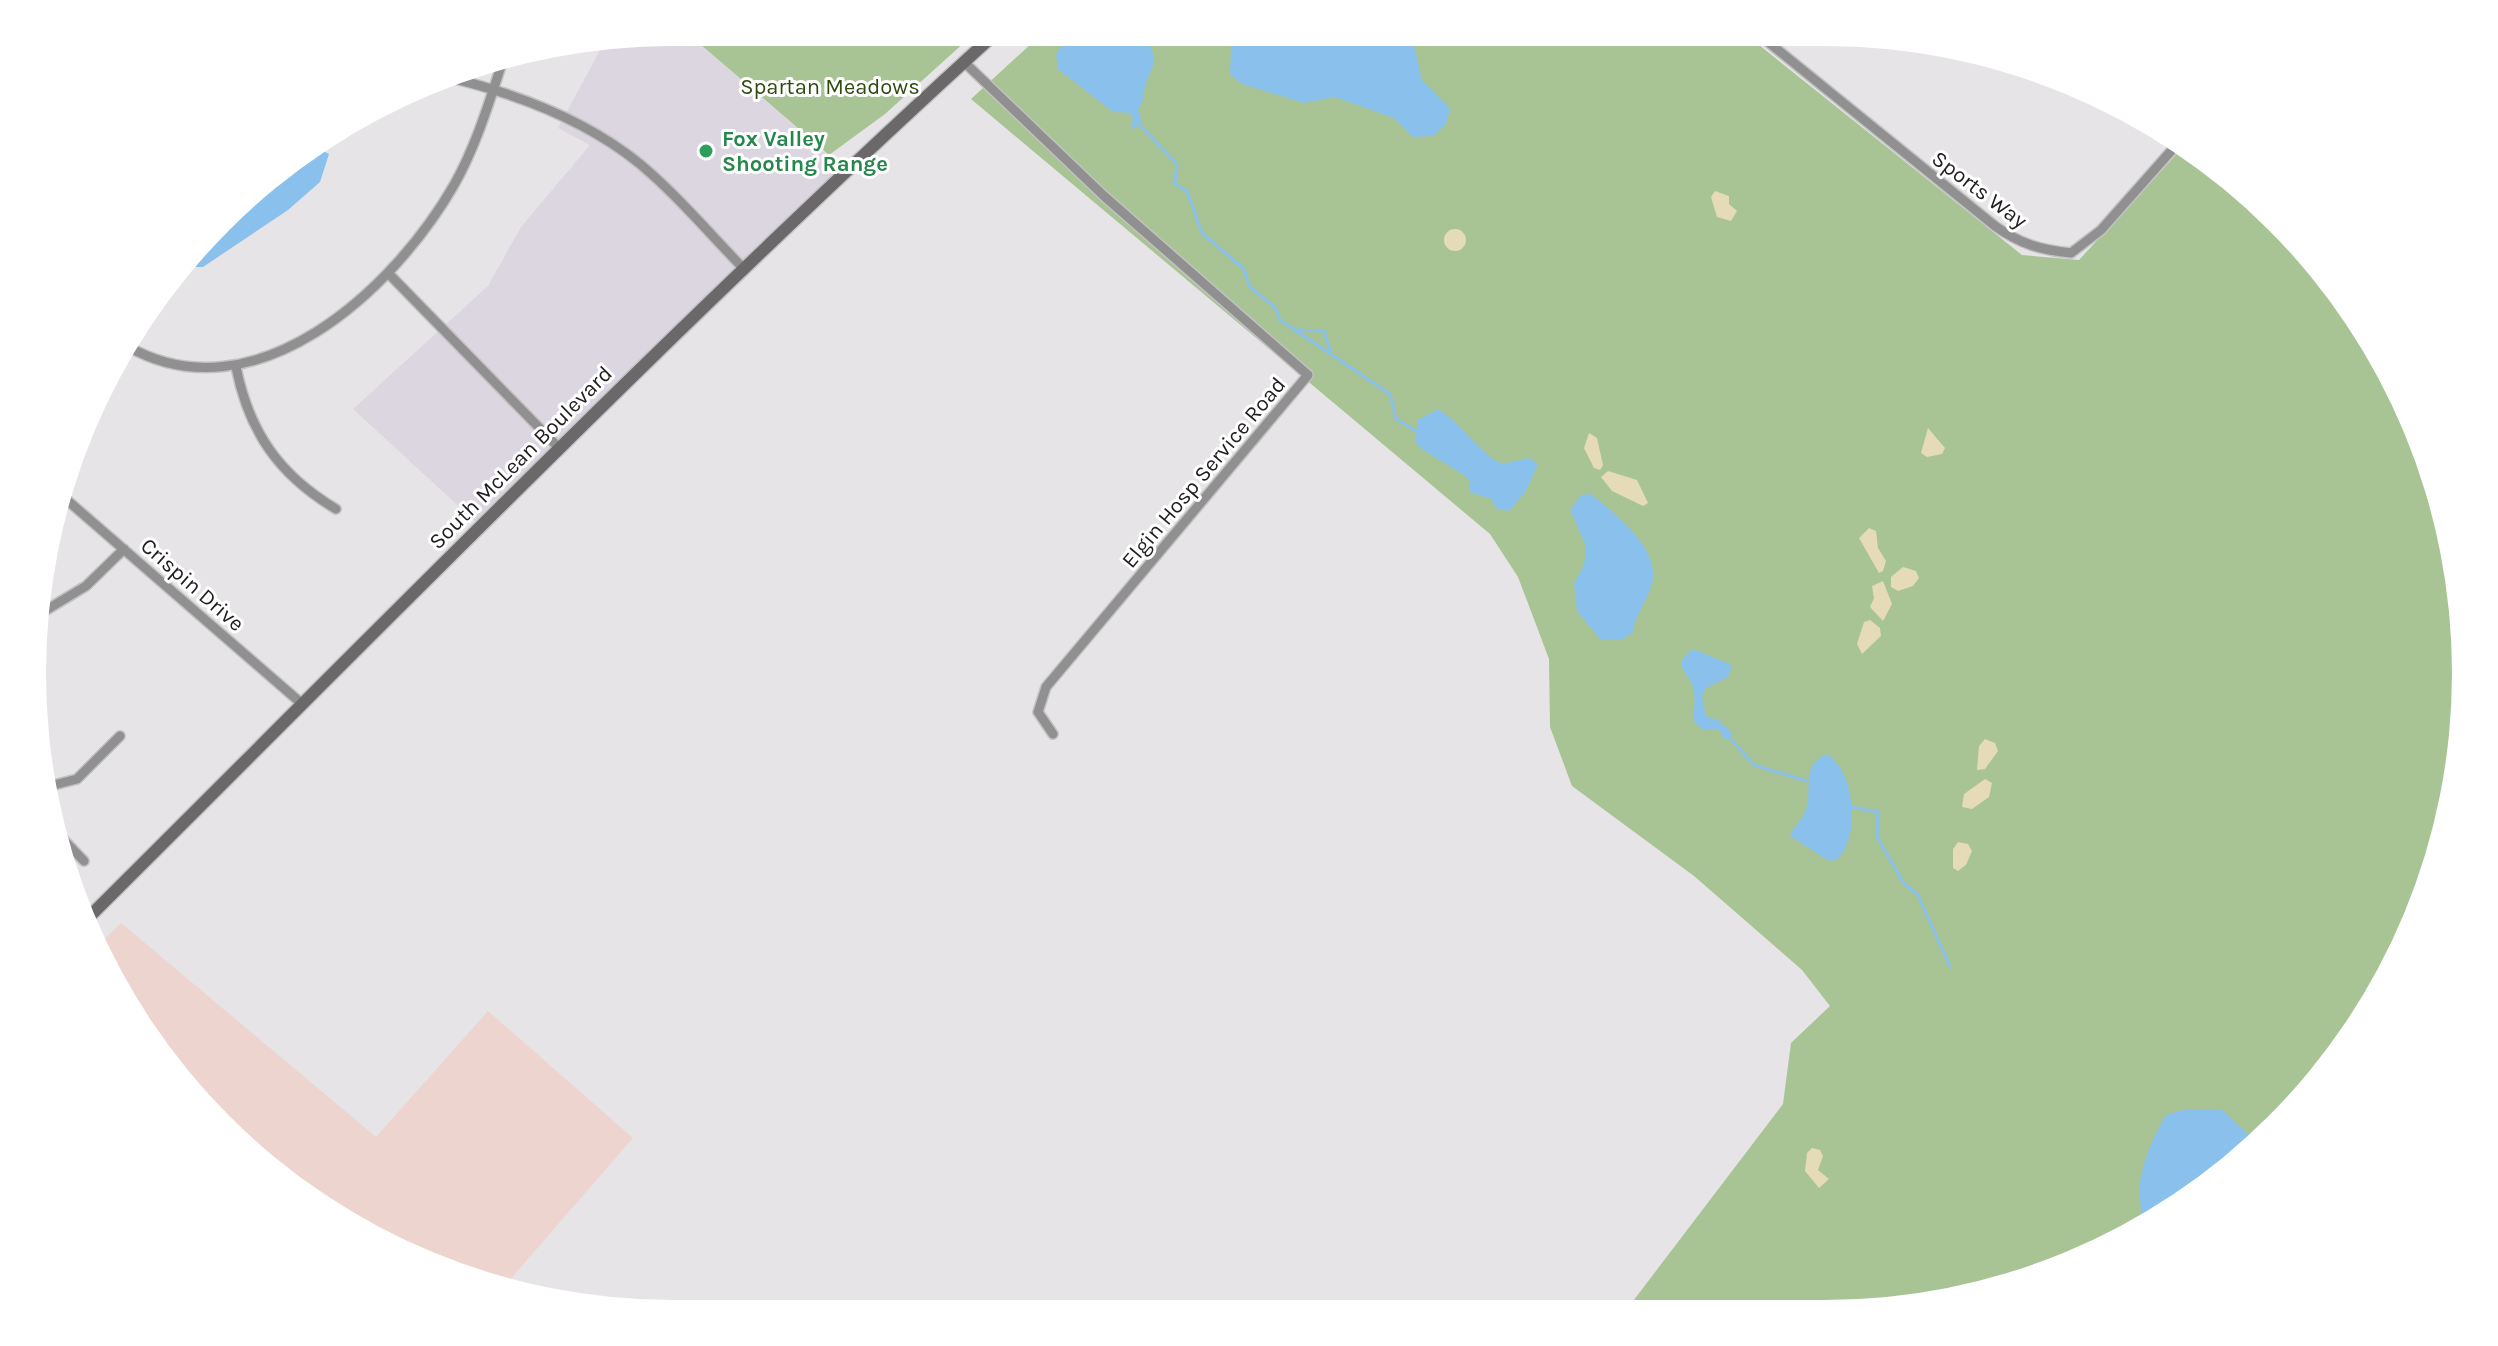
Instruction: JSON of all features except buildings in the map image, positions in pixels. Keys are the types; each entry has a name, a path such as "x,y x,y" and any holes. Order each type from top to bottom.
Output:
{"main road":[{"name":"South McLean Boulevard","path":"94,912 558,447 743,268 982,46"}],"street":[{"name":"Sports Way","path":"1773,46 2014,241 2038,250 2071,253 2101,230 2171,151"},
{"name":"Elgin Hosp Service Road","path":"964,62 1093,186 1308,375 1046,687 1038,712 1053,734"},
{"path":"136,350 172,364 197,368 236,367 276,353 310,335 388,273 453,187 500,70"},
{"path":"465,81 494,88 586,130 639,164 743,268"},
{"path":"388,273 558,447"},
{"path":"236,367 242,400 269,452 295,481 336,509"},
{"name":"Crispin Drive","path":"70,502 301,703"},
{"path":"49,608 86,586 124,549"},
{"path":"56,784 77,779 120,736"},
{"path":"71,847 84,861"}],"shaded area":[{"path":"702,46 844,169 477,523 353,409 488,286 521,227 590,145 558,128 600,50"},
{"path":"121,923 376,1137 488,1011 633,1138 511,1279 471,1267 359,1216 291,1170 260,1144 230,1116 176,1055 130,986 105,938"}],"green space":[{"name":"Spartan Meadows","path":"702,46 960,46 885,114 829,155"},
{"path":"1029,46 1760,46 2022,255 2079,260 2176,154 2207,176 2268,230 2322,291 2346,325 2368,360 2404,433 2419,471 2440,551 2447,591 2452,673 2447,755 2440,795 2419,875 2404,913 2368,986 2346,1021 2296,1086 2268,1116 2207,1170 2138,1216 2027,1267 1947,1288 1866,1299 1634,1300 1783,1104 1791,1043 1830,1006 1802,970 1694,876 1572,786 1550,727 1549,659 1518,577 1490,534 971,99"}],"sand":[{"path":"1715,191 1729,196 1729,204 1737,211 1731,221 1717,217 1711,197"},
{"path":"1451,229 1459,229 1466,240 1459,251 1451,251 1444,244 1444,236"},
{"path":"1928,428 1945,448 1942,454 1927,457 1921,453"},
{"path":"1589,433 1597,438 1603,465 1600,470 1594,468 1584,448"},
{"path":"1608,471 1637,480 1648,503 1643,506 1612,491 1601,477"},
{"path":"1869,528 1876,531 1878,548 1886,561 1883,571 1879,573 1859,538"},
{"path":"1903,567 1916,571 1919,578 1913,586 1898,591 1891,587 1891,577"},
{"path":"1883,581 1892,604 1883,621 1870,607 1874,598 1872,586"},
{"path":"1870,620 1880,628 1881,636 1862,654 1857,644 1864,622"},
{"path":"1985,739 1995,743 1998,751 1985,769 1977,770 1979,746"},
{"path":"1985,779 1992,783 1989,797 1972,809 1962,807 1964,794"},
{"path":"1958,842 1968,844 1972,851 1966,865 1958,871 1953,868 1953,849"},
{"path":"1812,1148 1820,1150 1823,1156 1818,1170 1829,1179 1819,1188 1805,1171 1807,1153"}],"water":[{"path":"1062,46 1149,46 1154,60 1138,110 1142,122 1131,131 1133,119 1130,113 1113,112 1058,69 1056,54"},
{"path":"1232,46 1414,46 1422,80 1450,108 1446,124 1433,136 1413,137 1394,118 1335,97 1304,103 1242,84 1230,74"},
{"path":"325,152 329,154 320,182 288,210 203,267 196,267 260,202"},
{"path":"1438,409 1497,461 1506,463 1529,458 1538,464 1526,491 1509,511 1497,509 1491,499 1470,492 1470,481 1464,475 1420,448 1415,441 1418,420"},
{"path":"1591,494 1632,531 1648,554 1652,566 1651,585 1633,632 1623,639 1601,640 1577,611 1574,584 1584,565 1586,546 1570,510 1581,495"},
{"path":"1693,649 1732,665 1728,677 1706,688 1702,698 1706,716 1718,720 1732,733 1730,738 1724,739 1719,729 1703,730 1693,721 1694,691 1682,664"},
{"path":"1827,754 1844,775 1852,805 1850,835 1845,848 1838,859 1829,861 1790,836 1806,809 1813,764"},
{"path":"2186,1109 2222,1110 2248,1134 2207,1170 2141,1214 2139,1193 2144,1164 2166,1115"}],"waterway":[{"path":"1137,122 1177,164 1175,184 1187,191 1202,233 1244,269 1249,286 1275,307 1280,320 1390,394 1396,419 1418,432"},
{"path":"1297,330 1324,331 1330,350"},
{"path":"1730,738 1754,765 1807,781"},
{"path":"1851,807 1878,812 1877,837 1903,882 1918,895 1950,967"}],"place":[{"name":"Fox Valley Shooting Range","path":"706,151"}]}
